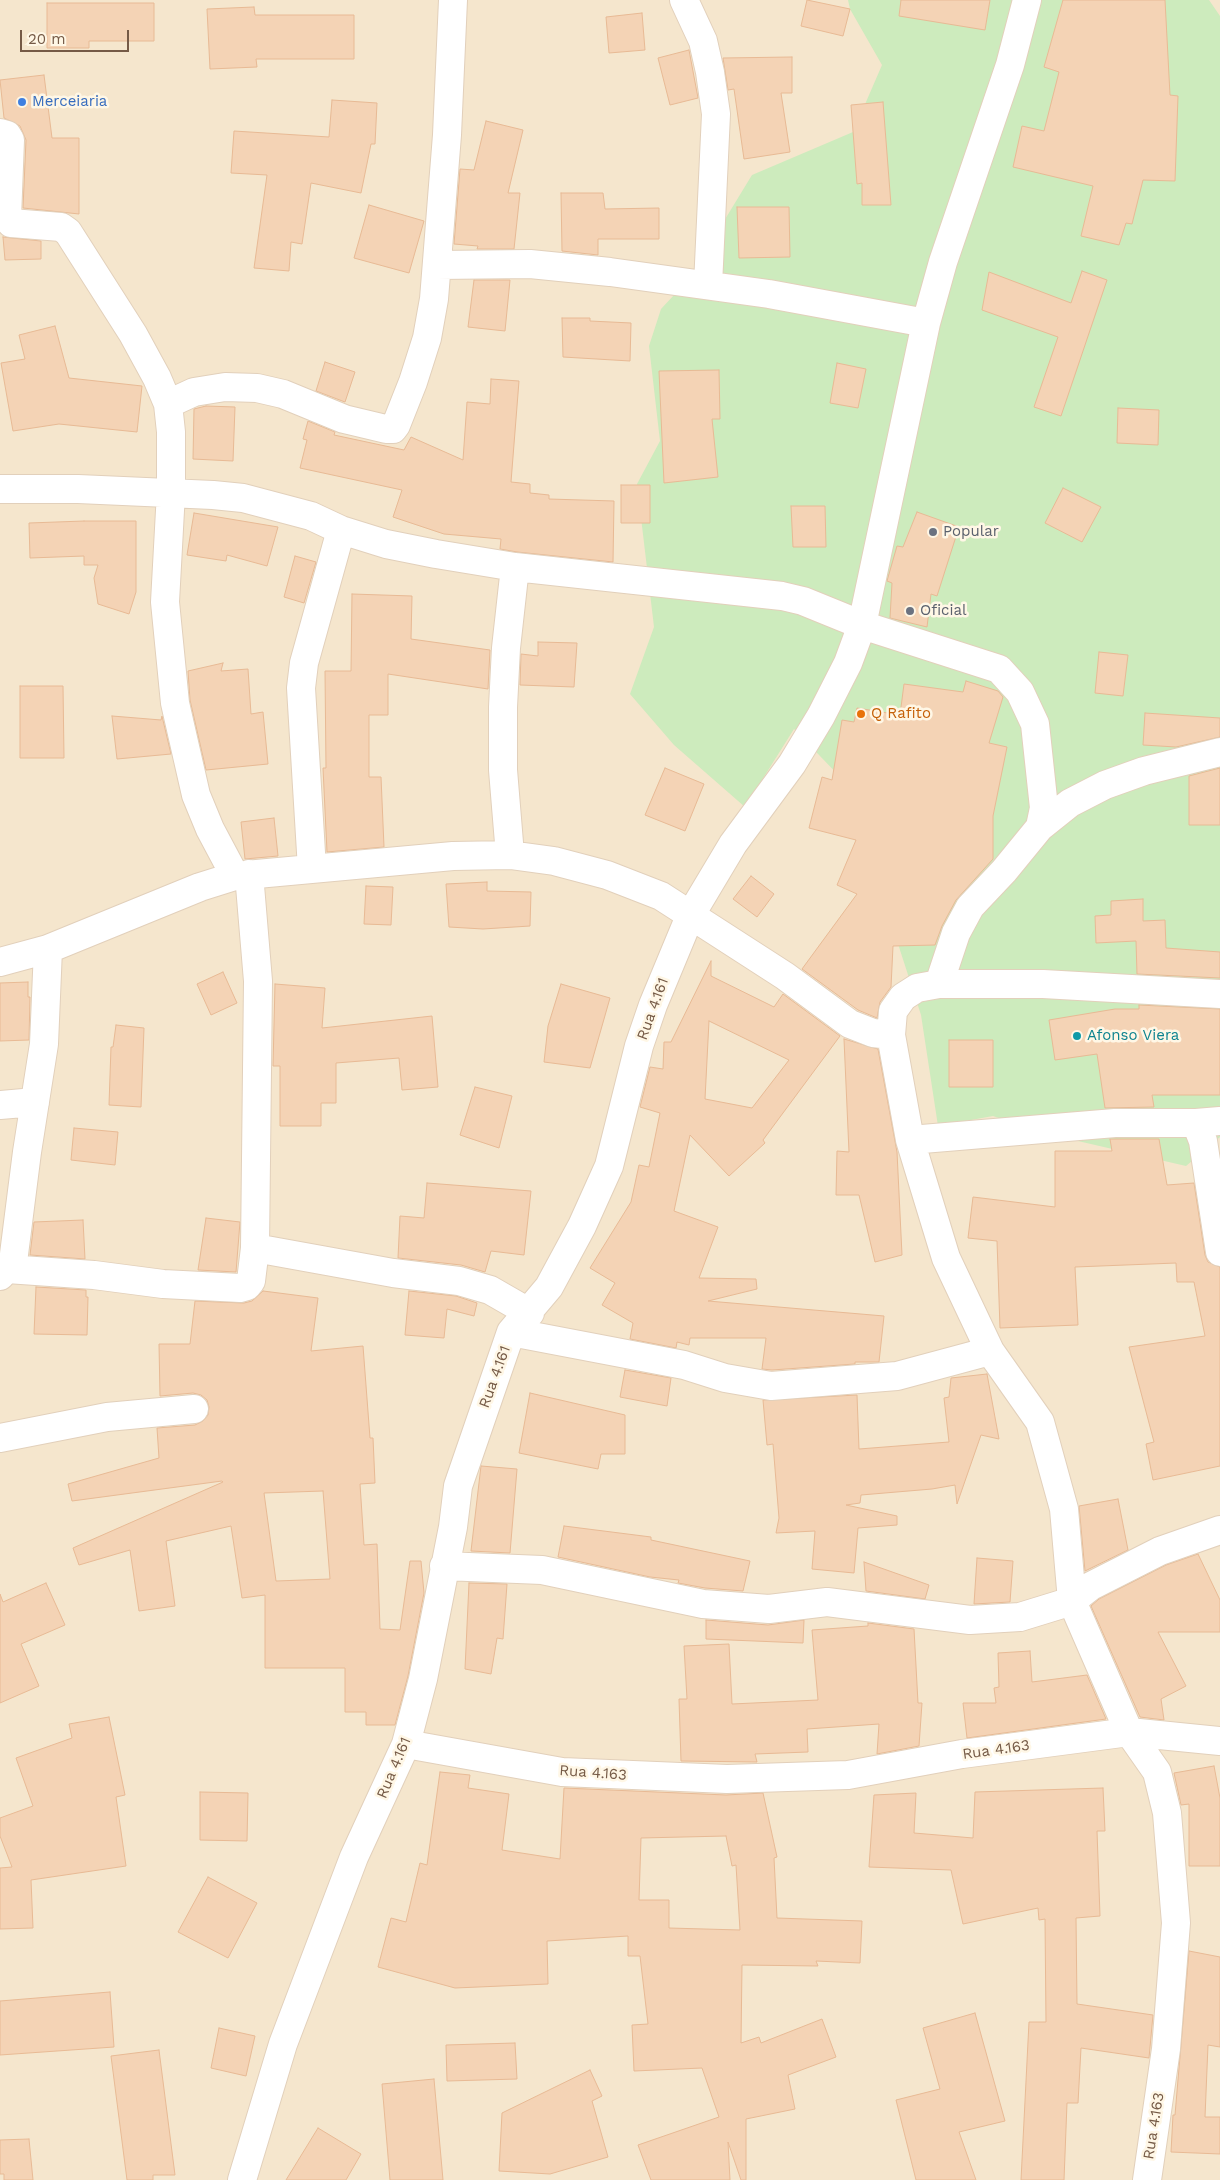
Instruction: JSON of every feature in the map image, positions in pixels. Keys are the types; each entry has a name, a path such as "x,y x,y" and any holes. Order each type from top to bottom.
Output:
{"street":[{"path":"168,404 194,392 225,387 256,388 283,394 344,419 392,429 396,425 413,382 427,338 437,265 447,135 453,0"},
{"path":"684,0 703,41 716,114 708,285"},
{"name":"Rua 4.161","path":"242,2180 283,2044 354,1857 406,1744 423,1678 453,1527 458,1486 511,1332 530,1312 549,1287 573,1244 609,1166 639,1046 652,1005 690,916 733,844 792,764 811,732 848,663 862,625 926,323 943,262 1010,65 1027,0"},
{"path":"0,133 7,135 10,140 8,218 11,223 61,227 68,232 133,334 157,378 168,404 171,432 171,492 165,602 175,702 196,795 210,829 242,875 258,981 255,1248 251,1280 247,1286 240,1288 163,1284 94,1275 3,1273"},
{"path":"437,265 530,264 708,285 926,323"},
{"path":"0,489 171,492 243,498 311,516 341,530 386,544 515,567 782,596 803,601 862,625 999,669 1020,692 1035,724 1044,808 1040,827"},
{"path":"312,869 301,688 304,663 341,530"},
{"path":"510,855 504,770 503,707 506,648 515,567"},
{"path":"939,984 956,933 970,907 1004,871 1040,827 1070,803 1105,785 1144,771 1220,752"},
{"path":"0,962 48,949 200,887 242,875 453,856 510,855 554,861 607,875 661,896 785,976 850,1024 873,1033 891,1035"},
{"path":"3,1273 13,1262 44,1034 48,949"},
{"path":"1220,994 1042,984 939,984 917,988 903,997 893,1010 891,1035 910,1140 946,1258 990,1351 1040,1422 1064,1509 1072,1601 1129,1732 1220,1741"},
{"path":"0,1105 35,1102"},
{"path":"910,1140 1115,1124 1208,1122 1203,1141 1220,1252"},
{"path":"255,1248 374,1270 459,1281 490,1290 530,1312"},
{"path":"511,1332 684,1365 725,1378 770,1386 897,1376 990,1351"},
{"path":"0,1438 108,1417 194,1409"},
{"path":"444,1566 542,1570 703,1604 769,1609 827,1602 970,1620 1020,1617 1072,1601 1091,1586 1160,1551 1220,1530"},
{"name":"Rua 4.163","path":"406,1744 562,1772 727,1779 848,1774 962,1754 1129,1732 1157,1772 1167,1813 1176,1922 1166,2049 1146,2180"}],"shaded area":[{"path":"0,0 1220,0 1220,2180 0,2180"}],"green space":[{"path":"848,0 1209,0 1220,16 1220,1137 1186,1166 1039,1132 993,1116 938,1126 921,1015 846,783 794,729 745,807 674,745 630,694 654,627 637,484 660,441 649,346 661,309 688,280 752,175 853,132 882,65 850,9"}],"building":[{"path":"807,0 850,9 843,36 801,26"},
{"path":"901,0 990,0 985,30 899,16"},
{"path":"1063,0 1165,0 1170,95 1178,96 1175,181 1143,180 1132,224 1126,223 1119,245 1081,236 1093,186 1013,167 1022,126 1044,131 1059,72 1044,67"},
{"path":"47,3 154,3 154,41 89,41 89,48 47,48"},
{"path":"254,7 255,15 354,15 354,59 256,59 257,67 210,69 207,9"},
{"path":"642,13 645,50 609,53 606,17"},
{"path":"689,50 698,98 670,105 658,58"},
{"path":"792,57 792,93 781,93 790,152 744,159 734,89 728,90 723,58"},
{"path":"44,75 52,138 79,138 79,214 23,208 26,140 20,126 4,118 0,80"},
{"path":"332,100 377,103 375,144 371,144 361,193 311,183 302,244 291,242 289,271 254,268 267,175 231,173 234,131 329,137"},
{"path":"883,102 891,205 862,205 862,183 857,184 851,105"},
{"path":"486,121 523,130 508,193 520,193 514,249 477,249 478,246 454,244 460,169 474,170"},
{"path":"561,193 603,193 605,209 659,208 659,239 598,239 598,255 562,251"},
{"path":"369,205 424,221 409,273 354,258"},
{"path":"737,207 789,207 790,257 739,258"},
{"path":"3,237 41,241 41,259 5,260"},
{"path":"1082,271 1107,280 1061,416 1034,407 1058,337 982,310 989,272 1071,303"},
{"path":"474,280 510,280 505,331 468,327"},
{"path":"562,318 590,318 590,321 631,323 630,361 563,357"},
{"path":"55,326 69,378 142,386 137,432 59,424 13,431 1,363 25,359 19,335"},
{"path":"325,362 355,372 345,402 316,391"},
{"path":"837,363 866,369 858,408 830,403"},
{"path":"719,370 720,419 712,419 718,477 664,483 659,371"},
{"path":"491,379 519,381 511,482 530,484 530,493 549,495 549,499 614,501 613,562 517,552 500,549 501,539 444,534 393,517 402,490 300,468 307,440 303,439 308,421 335,432 334,435 404,450 411,437 463,460 467,402 490,404"},
{"path":"206,406 235,407 233,461 193,459 194,409"},
{"path":"1118,408 1159,410 1158,445 1117,443"},
{"path":"621,485 650,485 650,523 621,523"},
{"path":"1063,488 1101,507 1082,542 1045,523"},
{"path":"791,506 825,506 826,547 793,547"},
{"path":"917,512 959,527 937,596 931,594 927,627 890,618 892,583 887,581 897,546 903,547"},
{"path":"194,513 278,527 267,566 227,555 226,561 187,555"},
{"path":"136,521 136,592 129,614 98,604 94,578 98,565 84,565 84,556 30,558 29,523"},
{"path":"295,556 316,562 304,603 284,597"},
{"path":"352,594 412,596 411,639 490,650 488,689 388,674 388,715 369,715 369,777 381,777 384,847 327,852 323,768 326,768 325,671 351,671"},
{"path":"538,642 577,643 574,687 520,685 521,654 538,656"},
{"path":"1099,652 1128,655 1123,696 1095,693"},
{"path":"223,663 221,671 248,669 251,714 263,712 268,764 206,770 190,700 188,671"},
{"path":"966,681 998,691 1003,697 989,743 1007,747 993,816 993,859 956,900 942,926 935,945 893,946 891,987 880,1002 877,1018 858,1010 802,969 857,894 837,885 856,840 809,828 822,777 832,780 842,720 854,722 857,708 900,715 904,684 963,692"},
{"path":"20,686 63,686 64,758 20,758"},
{"path":"1145,713 1220,718 1220,737 1176,747 1143,745"},
{"path":"112,716 161,720 162,716 171,754 117,759"},
{"path":"665,768 704,784 685,831 645,815"},
{"path":"1220,768 1220,825 1189,825 1189,776"},
{"path":"274,818 278,856 245,859 241,822"},
{"path":"751,876 774,894 757,917 733,899"},
{"path":"487,882 487,891 531,892 530,926 483,929 449,927 446,884"},
{"path":"366,886 393,887 391,925 364,924"},
{"path":"1143,899 1143,921 1165,920 1166,948 1220,952 1220,978 1137,974 1136,941 1096,943 1095,916 1111,915 1111,901"},
{"path":"711,961 711,976 774,1007 783,994 840,1036 763,1140 765,1143 729,1176 690,1135 674,1211 718,1227 699,1278 756,1279 757,1289 708,1301 884,1316 879,1362 855,1362 855,1364 772,1370 762,1369 766,1338 690,1338 689,1345 677,1342 676,1348 630,1339 633,1323 602,1305 615,1283 590,1268 631,1202 639,1165 649,1167 660,1113 640,1107 650,1067 663,1069 664,1042 671,1042","holes":["709,1021 789,1060 752,1108 705,1099"]},
{"path":"223,972 237,1003 211,1015 197,984"},
{"path":"28,982 28,997 30,997 29,1040 0,1041 0,983"},
{"path":"275,984 325,988 322,1028 432,1016 438,1087 402,1090 399,1058 336,1063 336,1103 321,1103 321,1126 280,1126 280,1066 273,1066"},
{"path":"561,984 610,998 590,1068 544,1062 548,1026"},
{"path":"1139,1005 1220,1009 1220,1095 1152,1095 1154,1107 1105,1108 1097,1054 1055,1060 1049,1020 1115,1009 1139,1009"},
{"path":"116,1025 144,1028 141,1107 109,1105 111,1047 113,1047"},
{"path":"844,1039 878,1049 897,1152 902,1255 875,1262 859,1195 836,1195 837,1151 849,1152"},
{"path":"949,1040 993,1040 993,1087 949,1087"},
{"path":"475,1087 512,1096 499,1148 460,1135"},
{"path":"74,1128 118,1132 115,1165 71,1160"},
{"path":"1110,1139 1159,1139 1167,1185 1194,1183 1205,1255 1208,1262 1220,1267 1220,1466 1153,1480 1146,1444 1154,1442 1129,1347 1205,1336 1194,1282 1177,1282 1176,1263 1075,1267 1078,1325 1000,1328 997,1241 968,1238 973,1197 1055,1207 1055,1151 1112,1151"},
{"path":"427,1183 531,1191 524,1255 491,1251 485,1272 461,1265 398,1258 400,1216 424,1218"},
{"path":"206,1218 240,1222 236,1272 198,1270"},
{"path":"83,1220 85,1259 30,1255 34,1222"},
{"path":"36,1287 86,1290 86,1297 88,1297 87,1335 34,1334"},
{"path":"263,1291 318,1298 311,1351 363,1346 370,1438 373,1438 375,1483 360,1484 364,1545 377,1544 380,1629 400,1630 410,1561 421,1561 424,1593 408,1676 395,1725 366,1725 366,1712 345,1712 345,1668 265,1668 265,1595 242,1598 231,1526 166,1541 175,1606 139,1611 130,1550 79,1565 73,1548 223,1482 72,1501 68,1484 159,1458 157,1428 195,1425 203,1421 208,1415 209,1407 207,1400 201,1395 193,1393 160,1396 159,1344 190,1344 195,1301 244,1303 252,1301","holes":["323,1491 330,1579 276,1581 264,1493"]},
{"path":"409,1291 456,1296 477,1303 474,1316 447,1309 444,1338 405,1335"},
{"path":"625,1370 671,1378 667,1406 620,1397"},
{"path":"987,1374 999,1439 981,1435 957,1504 955,1485 932,1489 861,1495 860,1503 846,1505 897,1516 897,1525 858,1528 854,1573 812,1569 815,1531 776,1533 779,1518 773,1444 767,1445 763,1400 857,1395 859,1449 949,1442 944,1398 949,1397 951,1378"},
{"path":"530,1393 625,1415 625,1454 601,1454 598,1469 519,1453"},
{"path":"481,1466 517,1469 510,1553 471,1551"},
{"path":"1118,1499 1128,1550 1085,1571 1079,1506"},
{"path":"564,1526 651,1537 651,1540 750,1561 743,1591 705,1588 678,1583 679,1580 650,1577 558,1557"},
{"path":"1198,1554 1220,1600 1220,1632 1158,1632 1186,1686 1161,1699 1164,1720 1140,1717 1091,1606 1099,1599 1166,1565"},
{"path":"977,1558 1013,1561 1010,1602 974,1604"},
{"path":"864,1562 929,1585 925,1599 866,1591"},
{"path":"46,1583 65,1625 21,1644 39,1686 0,1703 0,1594 3,1602"},
{"path":"469,1583 507,1584 503,1639 497,1638 491,1674 465,1669"},
{"path":"706,1620 768,1625 804,1620 803,1643 706,1639"},
{"path":"868,1623 914,1629 918,1703 922,1703 919,1746 877,1754 879,1724 807,1729 808,1752 755,1754 757,1762 681,1761 679,1699 687,1699 684,1646 729,1644 732,1704 818,1700 812,1630 868,1626"},
{"path":"1030,1651 1032,1682 1087,1675 1106,1719 967,1738 963,1703 996,1703 994,1688 999,1687 998,1653"},
{"path":"109,1717 125,1795 116,1797 126,1866 31,1880 33,1928 0,1929 0,1868 12,1867 0,1836 0,1818 33,1806 16,1758 72,1738 69,1724"},
{"path":"1214,1766 1220,1798 1220,1866 1189,1866 1189,1804 1181,1805 1174,1773"},
{"path":"440,1772 470,1775 468,1788 509,1794 502,1850 560,1859 564,1788 726,1795 763,1793 777,1857 774,1858 777,1918 862,1921 860,1963 816,1961 818,1966 742,1965 741,2043 759,2037 761,2043 822,2019 836,2057 788,2075 795,2109 746,2119 746,2180 741,2180 728,2142 730,2180 651,2180 638,2145 719,2117 702,2068 634,2071 632,2025 648,2024 640,1956 628,1956 628,1936 547,1941 548,1984 455,1988 378,1967 391,1918 406,1922 420,1863 427,1865","holes":["726,1836 732,1866 736,1865 740,1930 669,1928 669,1900 639,1900 641,1838"]},
{"path":"1103,1788 1105,1831 1097,1831 1100,1916 1076,1918 1077,2004 1153,2015 1149,2058 1081,2048 1078,2103 1067,2103 1064,2180 1021,2180 1029,2022 1046,2022 1045,1919 1039,1920 1038,1908 963,1924 951,1870 869,1867 874,1795 916,1793 914,1833 973,1838 975,1792"},
{"path":"200,1792 248,1793 247,1841 200,1840"},
{"path":"208,1877 257,1903 228,1958 178,1932"},
{"path":"1189,1951 1220,1957 1220,2047 1208,2045 1205,2117 1220,2117 1220,2154 1171,2152"},
{"path":"110,1992 114,2047 0,2055 0,2001"},
{"path":"975,2013 1005,2121 959,2132 976,2180 916,2180 896,2100 940,2089 923,2028"},
{"path":"219,2028 255,2036 246,2076 211,2068"},
{"path":"515,2043 517,2079 447,2081 446,2045"},
{"path":"159,2050 175,2175 153,2175 153,2180 127,2180 111,2056"},
{"path":"590,2070 602,2096 592,2101 608,2157 550,2174 499,2171 502,2113"},
{"path":"434,2079 443,2180 390,2180 382,2084"},
{"path":"318,2128 361,2154 346,2180 286,2180"},
{"path":"29,2139 33,2180 4,2180 4,2174 0,2174 0,2140"}],"place":[{"name":"Merceiaria","path":"22,102"},
{"name":"Popular","path":"933,532"},
{"name":"Oficial","path":"910,611"},
{"name":"Q Rafito","path":"861,714"},
{"name":"Afonso Viera","path":"1077,1036"}]}
